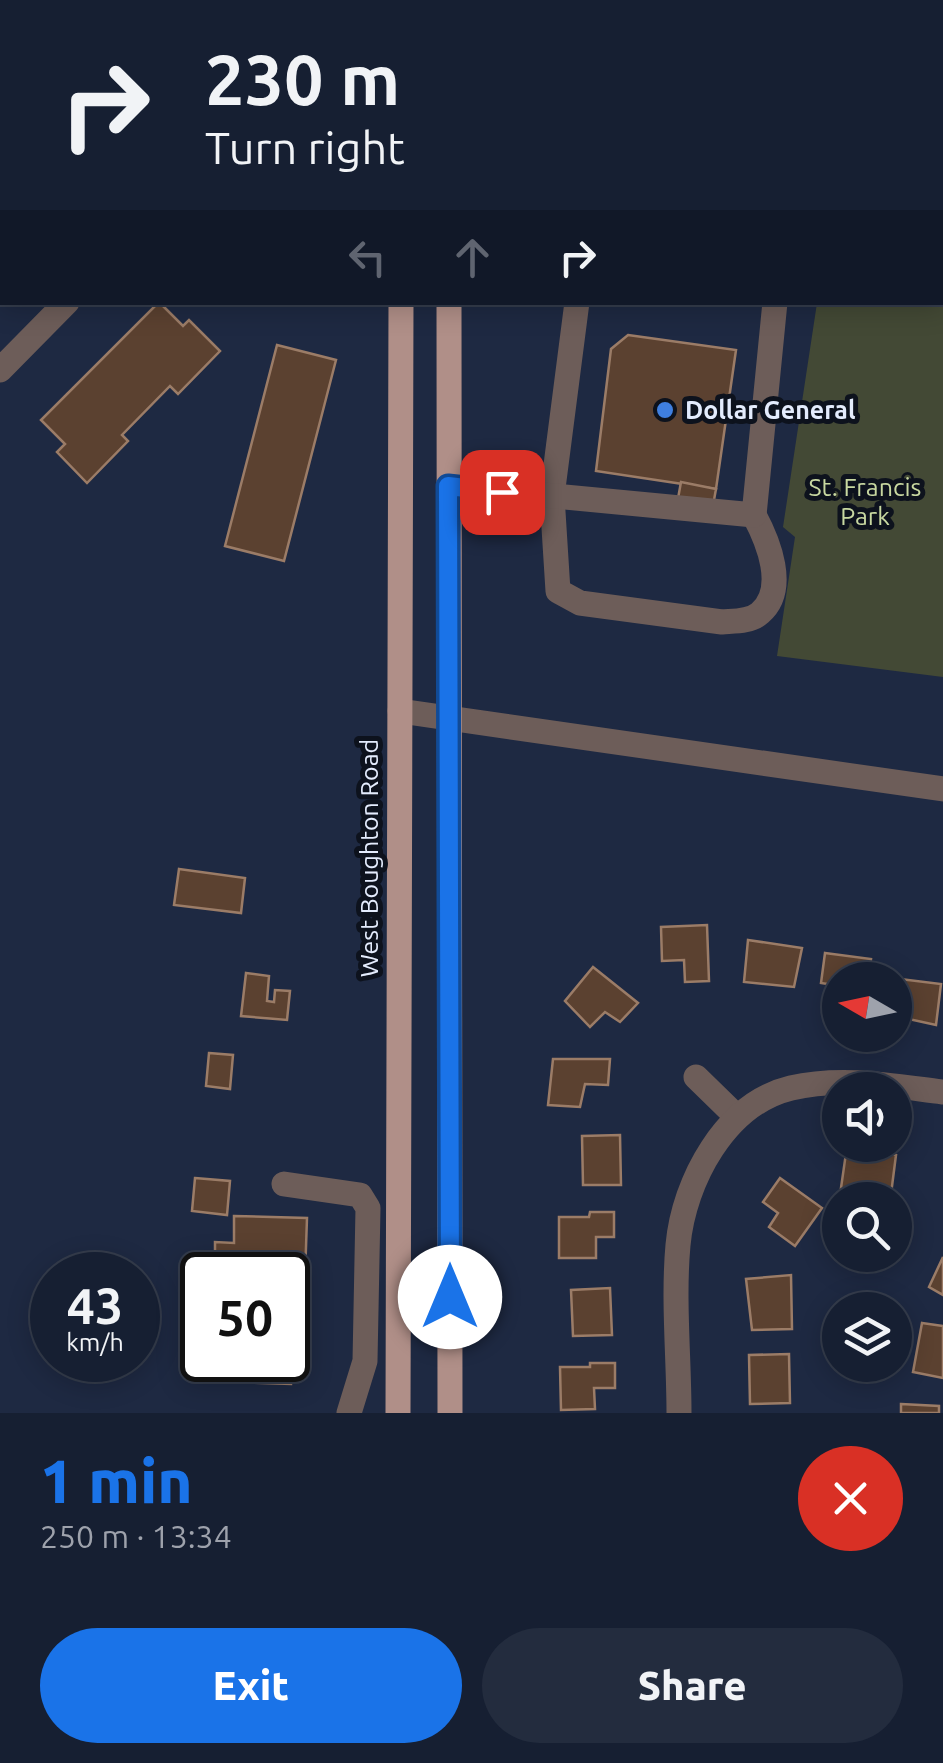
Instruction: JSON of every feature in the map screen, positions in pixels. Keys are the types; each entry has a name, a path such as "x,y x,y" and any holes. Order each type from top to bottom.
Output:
{"main road":[{"name":"West Boughton Road","path":"398,1413 401,305"},
{"path":"449,305 450,1413"}],"street":[{"path":"0,370 64,305"},
{"path":"577,305 552,496 558,591 580,604 722,622 743,621 761,613 772,591 772,559 754,515 775,305"},
{"path":"448,486 754,515"},
{"path":"400,711 943,789"},
{"path":"696,1077 733,1120"},
{"path":"680,1413 678,1245 697,1176 733,1120 761,1099 791,1088 862,1082 943,1092"},
{"path":"284,1184 360,1195 368,1208 365,1361 349,1413"}],"green space":[{"name":"St. Francis Park","path":"817,305 943,305 943,677 777,656 795,537 783,527"}],"building":[{"path":"156,305 162,305 183,326 189,320 220,351 178,394 170,386 122,435 128,441 87,483 57,452 65,444 41,420"},
{"name":"Dollar General","path":"628,335 736,350 716,489 596,471 611,349"},
{"path":"277,345 336,360 284,561 225,546"},
{"path":"681,482 716,489 712,511 677,504"},
{"path":"179,869 245,878 241,913 174,905"},
{"path":"707,925 709,981 685,982 684,960 662,961 661,927"},
{"path":"748,940 802,948 794,987 744,982"},
{"path":"825,953 871,959 871,962 824,962"},
{"path":"593,967 638,1003 620,1022 605,1012 590,1027 565,1001"},
{"path":"246,973 269,976 267,1001 274,1002 275,990 290,991 287,1020 241,1016"},
{"path":"912,980 941,984 936,1025 912,1020"},
{"path":"209,1053 233,1055 230,1089 206,1086"},
{"path":"553,1059 610,1059 608,1085 585,1084 580,1107 548,1105"},
{"path":"620,1135 621,1185 583,1185 582,1136"},
{"path":"845,1162 895,1162 893,1182 842,1182"},
{"path":"195,1178 230,1181 227,1215 192,1211"},
{"path":"780,1178 822,1208 795,1246 769,1227 778,1213 763,1202"},
{"path":"590,1212 614,1212 614,1237 596,1237 596,1258 559,1258 559,1217 589,1217"},
{"path":"234,1216 307,1218 306,1252 215,1252 215,1242 234,1243"},
{"path":"943,1257 943,1295 929,1287"},
{"path":"791,1275 792,1329 752,1330 746,1279"},
{"path":"610,1288 612,1335 573,1336 571,1290"},
{"path":"922,1323 943,1326 943,1378 913,1372"},
{"path":"789,1354 790,1403 750,1404 749,1355"},
{"path":"590,1363 615,1363 615,1388 594,1388 595,1409 561,1410 560,1367 590,1367"},
{"path":"901,1404 939,1406 939,1413 901,1413"}],"place":[{"name":"Dollar General","path":"665,410"}],"route":[{"path":"450,1297 448,486 502,492"}]}
